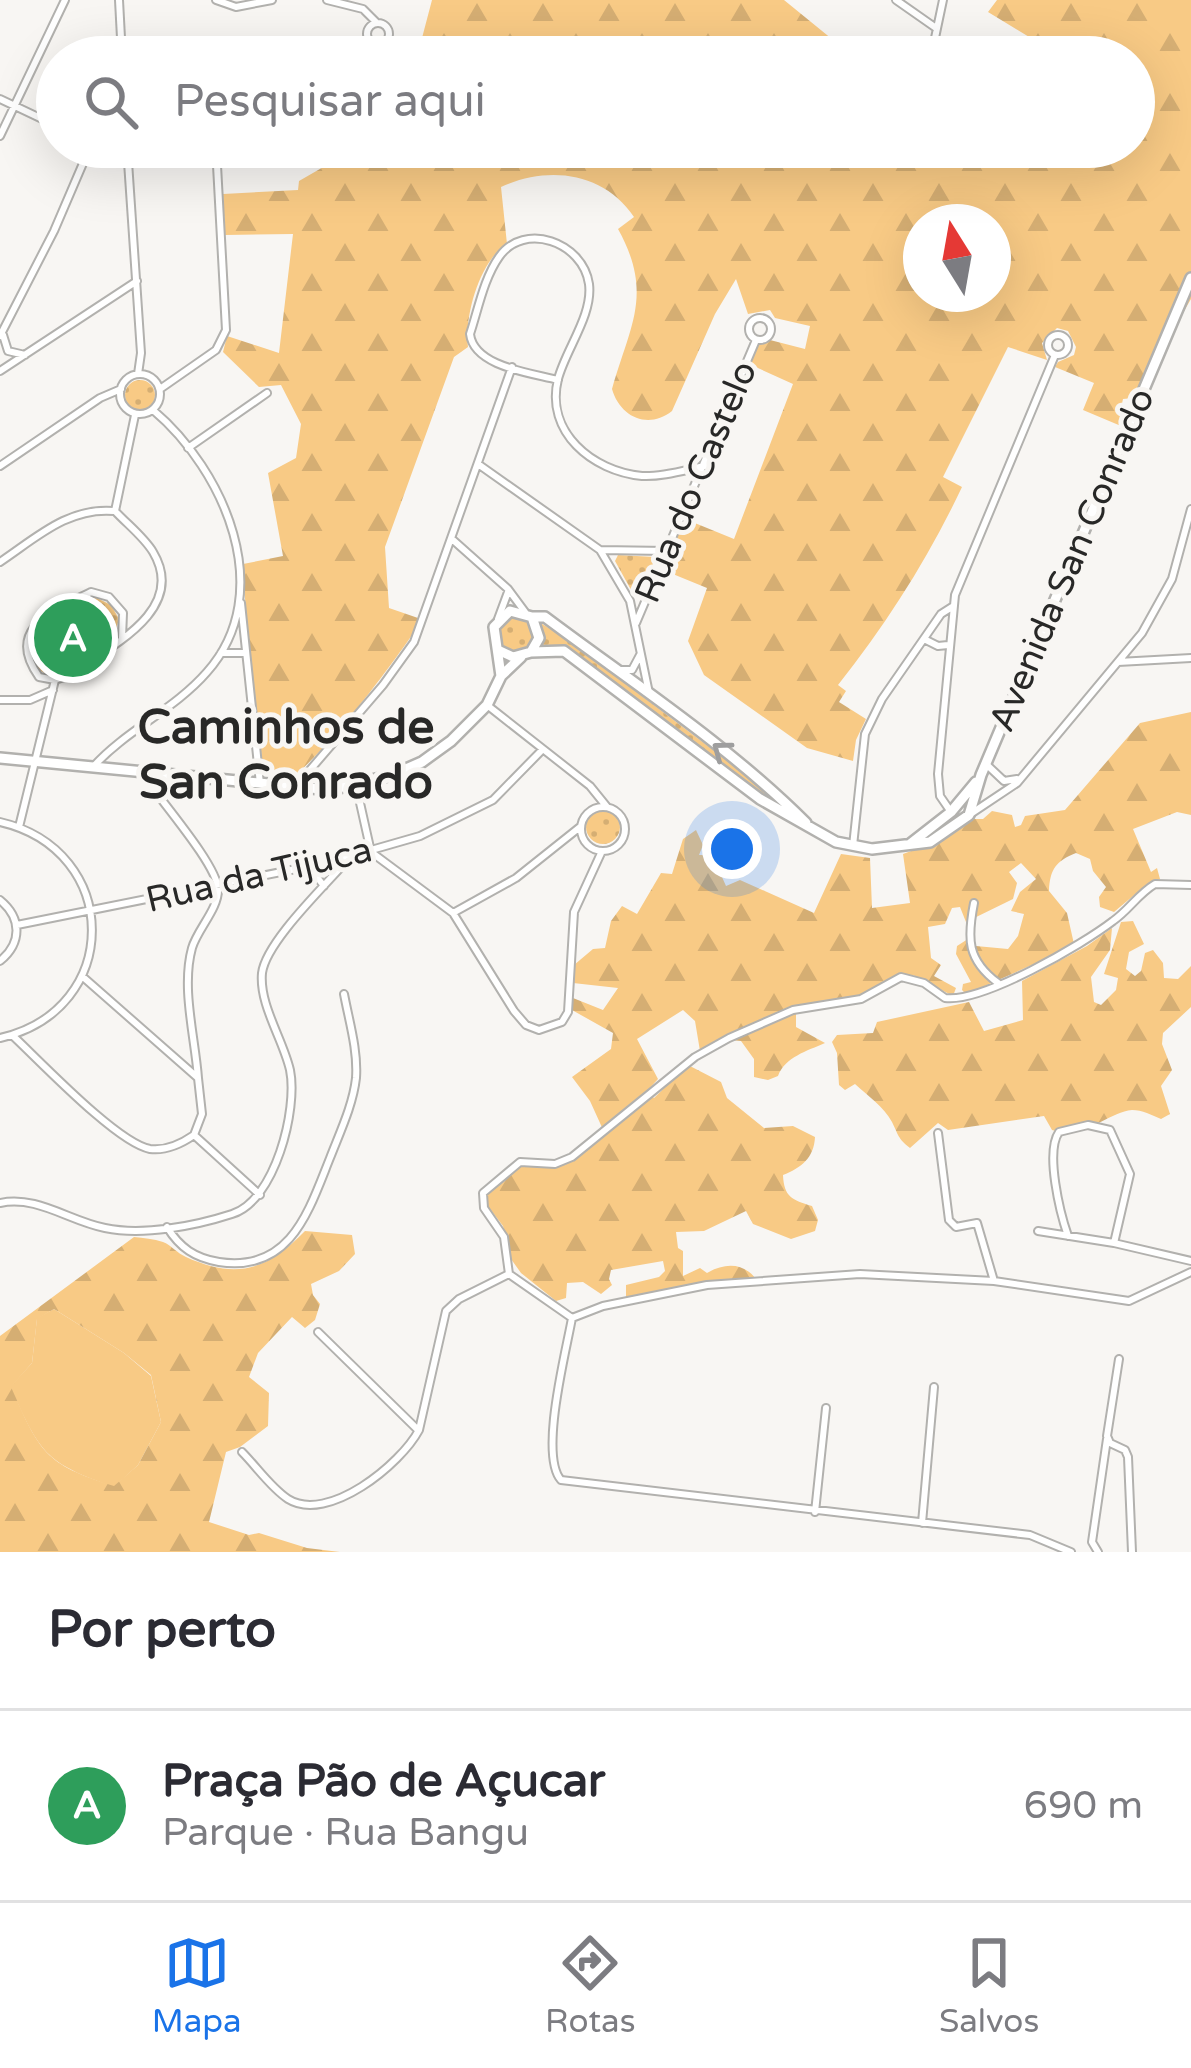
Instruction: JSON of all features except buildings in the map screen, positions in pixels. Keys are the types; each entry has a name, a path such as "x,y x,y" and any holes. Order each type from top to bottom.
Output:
{"street":[{"path":"48,36 65,0"},
{"path":"119,0 121,36"},
{"path":"217,0 236,7 272,0"},
{"path":"327,0 362,9 389,28 388,36"},
{"path":"896,0 936,28"},
{"path":"935,36 943,0"},
{"path":"368,36 376,22"},
{"path":"0,136 36,60"},
{"path":"0,100 36,116"},
{"path":"25,355 8,351 1,334 80,168"},
{"path":"129,168 138,374"},
{"path":"160,389 216,350 226,329 216,168"},
{"path":"558,380 512,368 479,354 472,345 470,334 497,258 510,245 543,238 567,248 584,267 589,286 558,380 560,426 584,452 616,470 638,476 705,466"},
{"name":"Avenida San Conrado","path":"969,815 983,769 1191,278"},
{"path":"0,371 137,281"},
{"name":"Rua do Castelo","path":"636,623 756,340"},
{"path":"969,815 939,791 952,607 1055,355"},
{"path":"294,788 414,642 512,368"},
{"path":"0,466 100,398 121,389 128,379 149,376 160,389 160,400 153,410 135,414"},
{"path":"121,389 121,401 135,414"},
{"path":"188,448 267,393"},
{"path":"153,410 188,448 232,524 242,572 245,653 260,784"},
{"path":"115,511 135,414"},
{"path":"478,464 599,550 630,601 650,696"},
{"path":"498,650 565,651 760,799 828,838 854,846 930,842 1021,778 1131,647 1166,591 1191,509"},
{"path":"0,562 63,520 86,512 115,511 153,551 161,578 153,611 122,638 30,700 0,700"},
{"path":"0,758 331,790 392,776 422,762 487,705 501,676 539,638 529,615 508,589 453,540"},
{"path":"599,550 667,551"},
{"path":"501,676 493,635 508,589"},
{"path":"54,685 39,677 24,653 25,640 30,630 63,607 91,592 109,597 123,613 122,638"},
{"path":"93,768 112,746 193,686 221,652 241,601"},
{"path":"854,846 865,734 882,699 941,614 952,607"},
{"path":"497,620 510,611 545,617 766,784 809,826"},
{"path":"226,638 244,640"},
{"path":"924,639 948,645"},
{"path":"221,652 245,653"},
{"path":"613,668 632,670 640,652"},
{"path":"1118,662 1191,658"},
{"path":"19,827 54,685"},
{"path":"356,784 371,852 453,913 526,1025 539,1030 562,1022 568,1012 574,912 602,851 621,841 625,827 620,814 607,807 590,786 487,705"},
{"path":"112,746 115,765 121,771"},
{"name":"Rua da Tijuca","path":"17,925 371,852 471,814 512,784 542,750"},
{"path":"983,769 1004,781 1021,778"},
{"name":"Avenida San Conrado","path":"910,844 955,808 983,769"},
{"path":"12,1035 138,1145 166,1149 194,1135 202,1114 189,968 218,885 142,773"},
{"path":"1004,781 1004,793"},
{"path":"453,913 516,878 580,827 592,809 607,807"},
{"path":"955,808 959,824"},
{"path":"0,822 42,838 73,866 92,912 92,942 82,976 55,1012 0,1038"},
{"path":"580,827 585,842 602,851"},
{"path":"0,1203 39,1205 107,1229 167,1227 235,1214 260,1195 275,1168 291,1082 262,974 267,957 350,857"},
{"path":"308,866 325,887"},
{"path":"572,1318 509,1274 504,1237 484,1208 483,1192 520,1162 555,1164 572,1157 695,1057 777,1016 803,1007 861,999 902,977 913,977 952,999 1067,952 1116,920 1155,884 1191,885"},
{"path":"0,900 17,925 13,948 0,961"},
{"path":"974,903 967,937 971,956 998,983"},
{"path":"82,976 198,1078"},
{"path":"167,1227 188,1253 231,1264 275,1251 295,1236 312,1206 351,1102 356,1061 344,994"},
{"path":"178,1059 196,1050"},
{"path":"1068,1236 1060,1214 1053,1143 1059,1132 1099,1125 1110,1130 1130,1174 1114,1243"},
{"path":"938,1133 949,1220 956,1227 977,1223 994,1281"},
{"path":"194,1135 260,1195"},
{"path":"572,1318 604,1306 707,1285 860,1274 994,1281 1129,1301 1191,1267 1180,1258 1038,1232"},
{"path":"242,1452 288,1499 318,1504 367,1486 412,1443 418,1430 446,1311 459,1299 509,1274"},
{"path":"572,1318 556,1412 553,1464 561,1480 1030,1535 1069,1551"},
{"path":"318,1331 418,1430"},
{"path":"1098,1552 1091,1542 1119,1359"},
{"path":"922,1523 934,1387"},
{"path":"815,1511 826,1408"},
{"path":"1107,1436 1128,1457 1132,1552"}],"green space":[{"path":"432,0 784,0 828,36 423,36"},
{"path":"997,0 1191,0 1191,299 1134,398 1123,399 1121,408 1128,411 1121,426 1083,410 1094,383 1055,367 1074,355 1076,347 1068,331 1057,328 1042,343 1047,360 1008,347 943,477 962,487 949,514 906,590 838,685 846,691 839,702 866,719 853,761 807,748 704,675 688,641 707,588 663,570 685,519 734,539 793,384 749,364 759,342 770,340 805,349 810,326 775,318 770,310 748,314 736,279 715,314 672,411 654,420 636,418 621,407 612,389 637,291 629,252 618,229 634,217 607,190 556,175 501,187 507,244 482,275 469,320 468,347 454,357 385,547 389,608 418,618 414,632 328,743 308,764 277,784 263,767 243,564 283,556 268,473 296,458 301,424 281,385 259,387 223,352 227,336 279,353 293,234 225,235 223,194 298,190 299,181 322,168 1155,168 1155,36 1028,36 988,12"},
{"path":"140,380 151,384 155,395 151,406 140,410 129,406 125,395 129,384"},
{"path":"618,555 655,557 644,595 635,597 615,561"},
{"path":"97,598 111,605 119,619 112,642 59,676 43,672 30,656 34,633 81,601"},
{"path":"516,616 529,621 534,634 529,647 516,652 503,647 498,634 503,621"},
{"path":"539,622 762,787 790,810 788,815 566,648 536,650"},
{"path":"1191,712 1191,815 1177,812 1133,829 1151,872 1157,868 1160,879 1114,912 1100,907 1099,897 1106,887 1090,859 1076,853 1063,859 1053,871 1049,891 1067,913 1074,944 1061,952 976,990 962,990 963,984 971,982 956,954 957,946 971,937 976,946 1008,949 1018,936 1024,914 1011,911 1020,892 1036,879 1021,863 1009,872 1017,883 1013,899 966,922 960,907 952,908 945,924 928,927 931,958 941,965 934,976 956,988 953,996 913,975 893,976 858,998 796,1011 796,1027 825,1043 791,1059 778,1076 768,1080 754,1077 754,1059 741,1041 720,1039 700,1051 695,1021 683,1010 637,1039 658,1079 647,1091 654,1098 688,1065 721,1082 727,1098 764,1128 793,1126 815,1137 805,1161 783,1175 790,1196 812,1206 818,1220 815,1231 791,1239 753,1224 746,1211 704,1231 676,1232 678,1248 683,1251 683,1276 700,1268 707,1273 733,1266 756,1279 626,1300 626,1285 659,1277 665,1271 663,1261 611,1270 612,1285 601,1294 583,1282 567,1283 566,1298 556,1301 521,1273 485,1195 517,1166 565,1165 605,1134 572,1077 611,1049 613,1033 572,1010 573,998 603,1010 618,988 573,983 574,965 593,949 605,948 611,921 622,906 637,914 661,873 672,874 683,839 696,830 703,845 699,855 724,867 726,886 740,880 814,913 841,854 870,858 872,908 910,903 903,854 930,844 964,819 983,819 992,811 1012,815 1015,827 1025,816 1065,810 1140,723"},
{"path":"603,810 615,815 620,827 615,839 603,844 591,839 586,827 591,815"},
{"path":"1133,921 1144,944 1129,952 1126,969 1135,976 1145,953 1153,950 1163,963 1164,978 1178,979 1191,966 1191,1007 1163,1033 1172,1070 1161,1086 1170,1114 1161,1119 1132,1110 1085,1129 1064,1132 1052,1130 1044,1116 948,1130 938,1123 910,1148 870,1097 855,1084 845,1090 839,1085 832,1042 837,1035 873,1033 877,1022 969,1002 984,1031 1023,1020 1022,981 1112,928 1110,950 1091,977 1094,1002 1101,1005 1116,990 1118,978 1104,974 1121,922"},
{"path":"305,1231 352,1235 355,1254 339,1271 311,1284 320,1304 315,1320 305,1328 292,1317 258,1353 249,1377 269,1393 268,1426 226,1452 209,1522 249,1535 259,1533 307,1548 340,1552 0,1552 0,1336 134,1237 163,1242 204,1264 236,1269 264,1262","holes":["54,1309 151,1375 161,1422 138,1465 114,1486 72,1470 47,1453 11,1387 32,1363 37,1319"]},
{"path":"54,1309 151,1376 161,1422 138,1465 114,1487 72,1470 47,1452 10,1387 32,1363 37,1318"}],"place":[{"name":"Praça Pão de Açucar","path":"73,638"}],"district":[{"name":"Caminhos de San Conrado","path":"286,756"}]}
